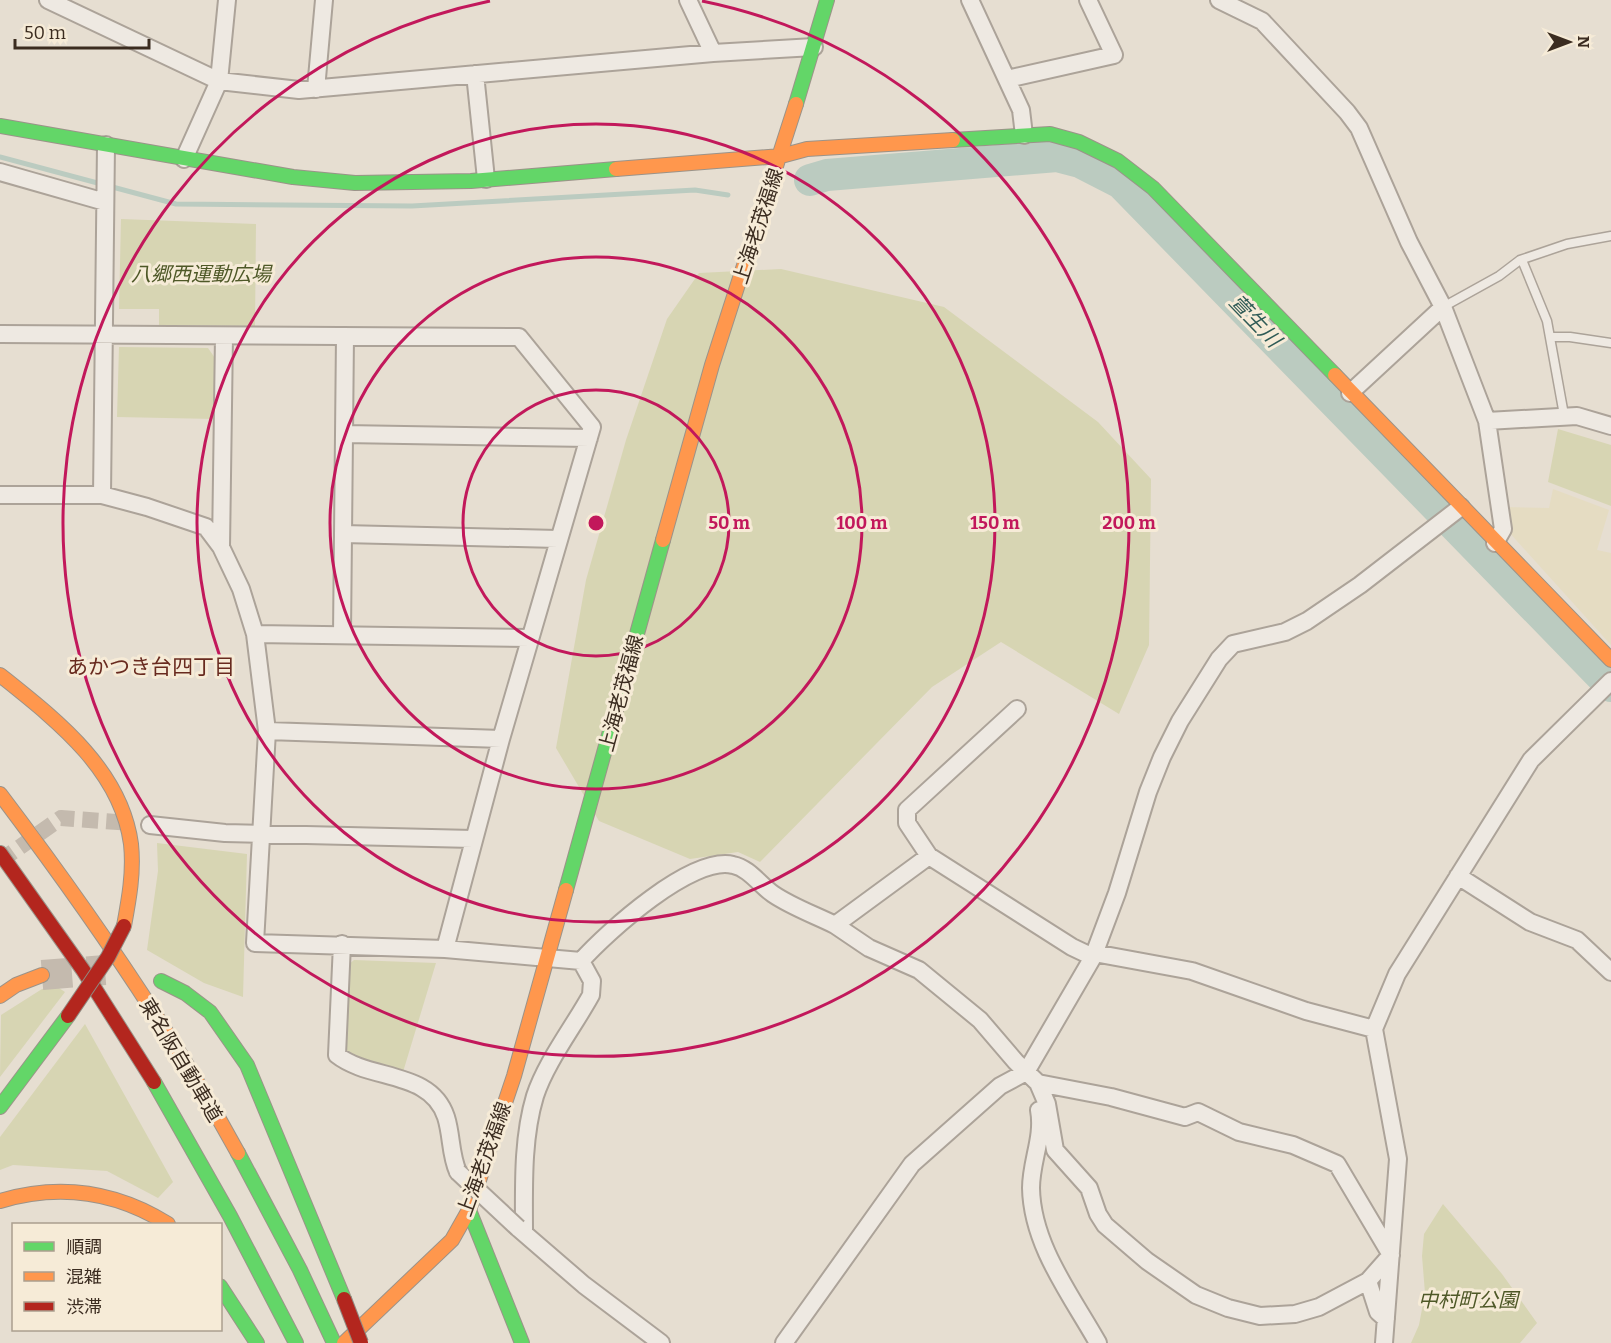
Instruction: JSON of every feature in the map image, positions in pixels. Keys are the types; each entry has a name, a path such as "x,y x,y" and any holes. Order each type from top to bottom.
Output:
{"main road":[{"name":"上海老茂福線","path":"344,1343 452,1240 469,1210 514,1076 548,959 712,365 781,156 827,0"},
{"path":"0,126 293,177 355,183 486,179 781,156 807,149 1024,135 1050,134 1065,137 1103,150 1133,170 1350,393 1451,516 1496,543 1611,660"},
{"path":"0,675 77,740 112,786 126,814 131,844 132,873 130,903 124,926 108,957 68,1016 0,1107"},
{"name":"東名阪自動車道","path":"0,794 43,849 137,987 209,1102 334,1343"},
{"name":"東名阪自動車道","path":"0,853 107,1006 176,1117 242,1234 296,1343"},
{"path":"0,996 16,985 42,975"},
{"path":"160,981 185,993 210,1012 247,1065 362,1343"},
{"path":"0,1201 39,1191 71,1190 94,1193 136,1206 166,1223"},
{"path":"469,1210 522,1343"},
{"path":"222,1289 257,1343"}],"street":[{"path":"48,0 219,81 270,88 316,89 713,53 814,47"},
{"path":"184,159 219,81 227,0"},
{"path":"316,89 324,0"},
{"path":"688,0 713,53"},
{"path":"970,0 1021,110 1024,135"},
{"path":"1006,79 1114,55 1088,0"},
{"path":"1219,0 1262,21 1347,112 1368,146 1409,242 1443,307 1487,421 1503,529 1496,543"},
{"path":"475,74 486,179"},
{"path":"102,495 106,145"},
{"path":"0,172 105,198"},
{"path":"1350,393 1443,307"},
{"path":"0,334 519,337 592,427 501,739 445,949"},
{"path":"221,547 224,336"},
{"path":"342,634 345,336"},
{"path":"1487,421 1564,415 1577,416 1611,426"},
{"path":"344,434 589,438"},
{"path":"0,495 102,495 159,510 206,527 221,547 242,589 255,634 267,730 255,943 445,949 582,961"},
{"path":"1098,1343 1047,1252 1034,1222 1031,1185 1042,1124 1032,1077 1093,955 1117,893 1148,792 1162,757 1180,721 1219,659 1233,644 1286,632 1307,621 1360,585 1451,516"},
{"path":"343,534 558,539"},
{"path":"255,634 530,638"},
{"path":"1384,1343 1398,1159 1374,1029 1397,974 1531,760 1597,692 1611,681"},
{"path":"1017,709 907,810 909,826 929,856 1072,947 1093,955 1192,971 1306,1011 1374,1029"},
{"path":"267,730 501,739"},
{"path":"150,825 225,833 473,839"},
{"path":"835,925 929,856"},
{"path":"582,961 602,938 646,901 699,871 724,864 741,868 774,895 835,925 869,948 920,970 980,1020 1032,1077 1047,1104 1055,1150 1089,1188 1098,1214 1105,1225 1147,1261 1196,1295 1239,1312 1279,1317 1318,1307 1368,1281 1392,1255"},
{"path":"1458,876 1530,922 1577,940 1611,972"},
{"path":"342,944 338,1055 351,1066 421,1086 437,1102 446,1116 451,1155 458,1172 521,1231 584,1285 661,1343"},
{"path":"521,1231 527,1139 532,1112 542,1079 591,995 592,981 582,961"},
{"path":"784,1343 912,1164 1000,1086 1032,1077 1185,1117 1198,1112 1239,1132 1293,1145 1330,1159 1344,1173 1392,1255"},
{"path":"1368,1281 1378,1312 1386,1319"}],"lane":[{"path":"1443,307 1499,276 1522,260 1567,244 1611,236"},
{"path":"1522,260 1537,292 1550,337 1564,415"},
{"path":"1550,337 1570,337 1611,343"}],"shaded area":[{"path":"1553,489 1609,510 1597,550 1611,553 1611,645 1507,530 1503,507 1549,508"}],"green space":[{"name":"八郷西運動広場","path":"121,219 256,224 255,326 159,325 159,309 119,309"},
{"path":"781,269 944,307 1098,422 1151,479 1149,645 1119,714 1001,642 932,687 760,862 738,852 690,859 599,821 556,748 586,580 626,440 667,319 699,273"},
{"path":"119,347 208,348 215,358 215,419 117,417"},
{"path":"1558,429 1611,445 1611,506 1548,482"},
{"path":"157,843 247,854 243,997 204,983 147,950 158,871"},
{"path":"354,960 436,963 403,1072 353,1059 345,1050 348,965"},
{"path":"56,986 65,992 0,1077 1,1015 42,989"},
{"path":"85,1024 173,1182 158,1198 107,1171 13,1165 0,1170 0,1137"},
{"name":"中村町公園","path":"1443,1204 1502,1274 1537,1323 1520,1343 1411,1343 1419,1325 1425,1293 1422,1256 1424,1234"}],"waterway":[{"name":"萱生川","path":"810,180 827,175 1057,156 1080,162 1121,183 1611,686"},
{"path":"0,157 176,204 412,206 695,190 728,195"}],"tunnel":[{"path":"0,861 61,818 131,823"},
{"path":"42,975 105,970"}],"traffic: fast":[{"path":"796,104 827,0"},
{"path":"0,126 293,177 355,183 471,181 616,169"},
{"path":"953,140 1050,134 1079,142 1118,161 1153,188 1335,375"},
{"path":"566,890 663,540"},
{"path":"161,981 185,993 210,1012 247,1065 344,1299"},
{"path":"0,1107 68,1016"},
{"path":"154,1082 230,1216 296,1343"},
{"path":"238,1153 300,1270 334,1343"},
{"path":"469,1210 522,1343"},
{"path":"222,1289 257,1343"}],"traffic: slow":[{"path":"663,540 712,365 796,104"},
{"path":"616,169 781,156 807,149 953,140"},
{"path":"1335,375 1611,660"},
{"path":"0,675 63,728 100,769 114,792 125,817 132,854 124,926"},
{"path":"0,794 126,969 184,1060 238,1153"},
{"path":"344,1343 452,1240 469,1210 514,1076 566,890"},
{"path":"0,996 16,985 42,975"},
{"path":"0,1201 44,1192 87,1193 128,1204 166,1223"}],"traffic: jam":[{"path":"0,853 83,970 154,1082"},
{"path":"68,1016 108,957 124,926"},
{"path":"344,1299 361,1343"}],"district":[{"name":"あかつき台四丁目","path":"151,667"}]}
